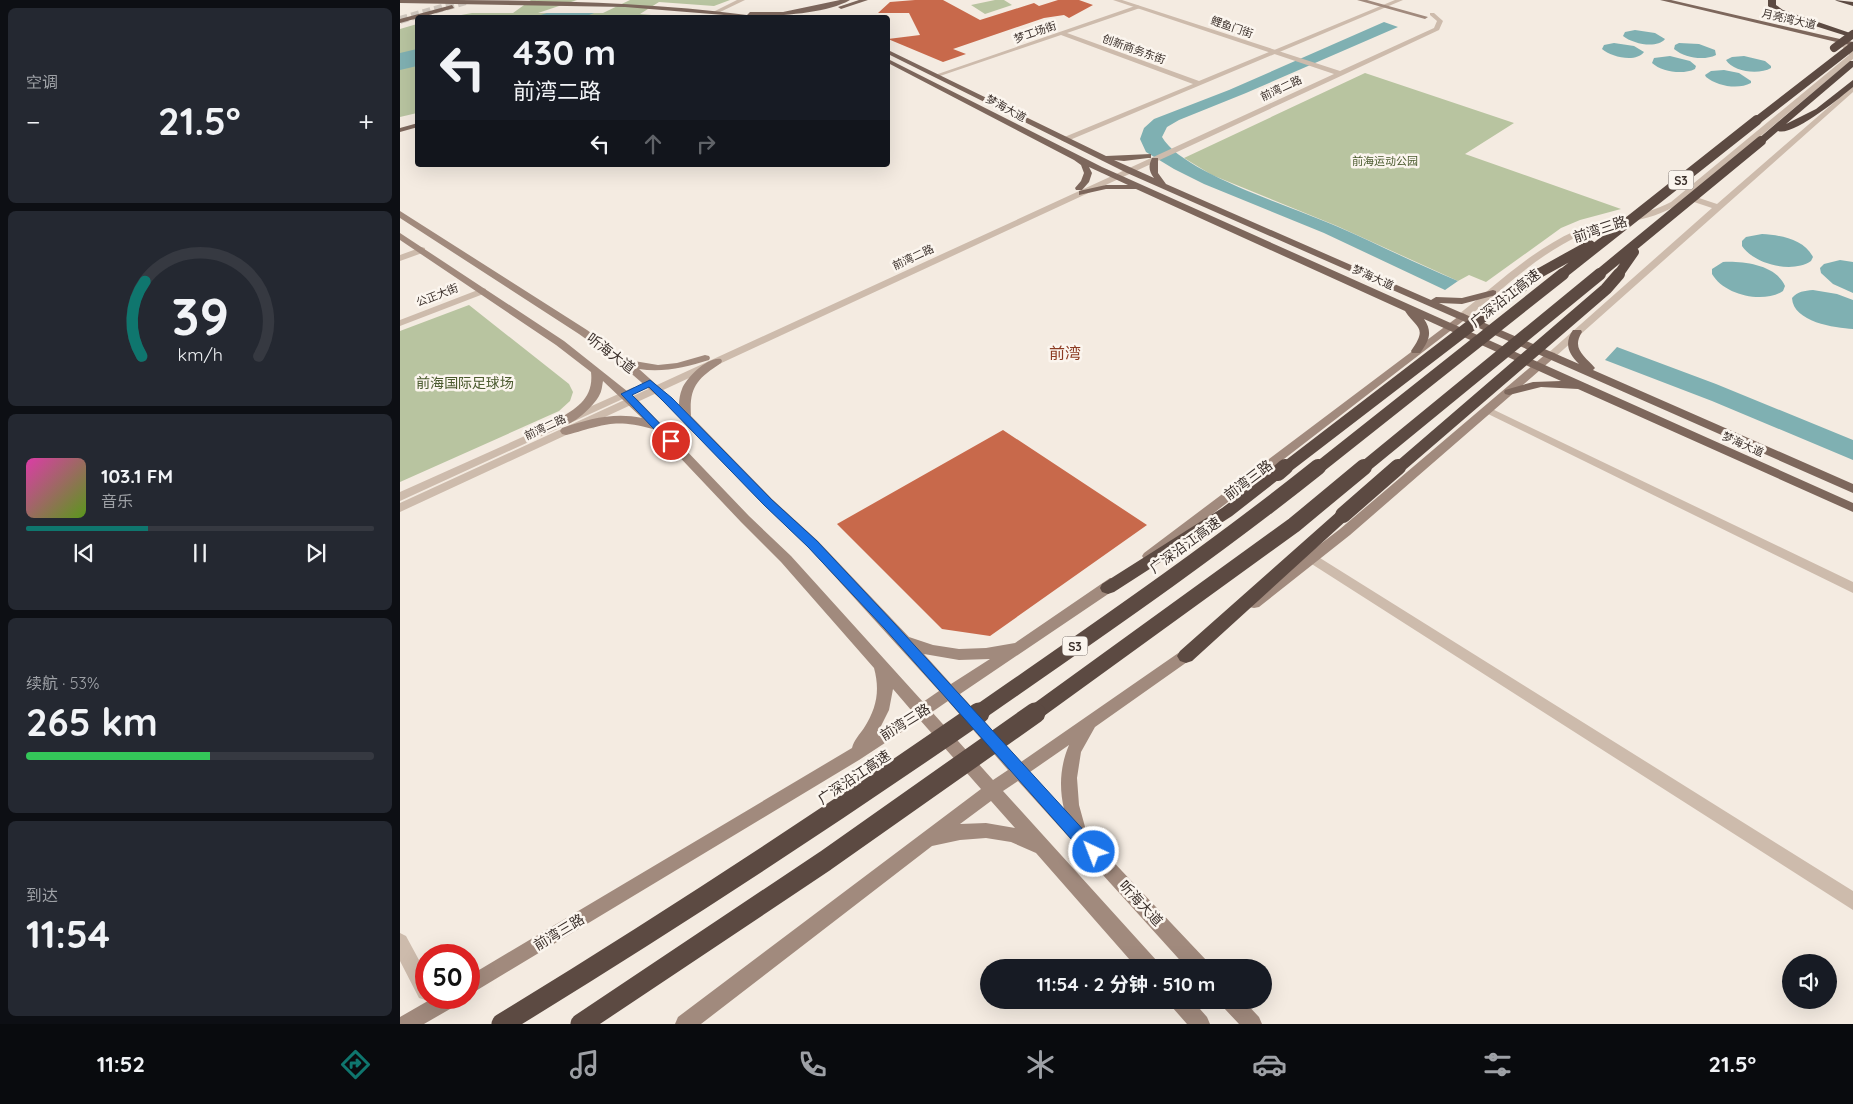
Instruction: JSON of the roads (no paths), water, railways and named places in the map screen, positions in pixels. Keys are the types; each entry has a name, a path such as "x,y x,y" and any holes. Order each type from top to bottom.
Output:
{"highway":[{"path":"1772,0 1772,6 1785,14 1853,36"},
{"path":"1839,0 1853,4"},
{"path":"1830,52 1853,36"},
{"name":"广深沿江高速","path":"502,1024 587,972 852,801 1087,638 1281,497 1853,45"},
{"name":"S3","path":"581,1024 825,861 1113,658 1286,531 1761,141 1853,63"},
{"path":"1761,141 1820,111 1853,83"},
{"path":"1743,131 1768,99"},
{"path":"1108,588 1227,512 1540,272 1620,229"},
{"path":"1186,656 1344,515 1606,289 1615,280 1647,235"}],"main road":[{"path":"400,1 408,0"},
{"path":"400,14 446,0"},
{"path":"424,15 478,0"},
{"path":"505,0 514,5"},
{"path":"793,15 847,0"},
{"path":"812,15 865,0"},
{"path":"1360,0 1383,3 1425,18"},
{"name":"月亮湾大道","path":"1662,0 1853,45"},
{"name":"月亮湾大道","path":"1687,0 1853,36"},
{"path":"400,1 664,9 707,15"},
{"path":"1392,3 1432,14"},
{"path":"471,10 514,5"},
{"path":"400,6 494,7"},
{"path":"722,15 779,14 820,7"},
{"path":"819,15 828,10"},
{"path":"438,15 459,11"},
{"path":"400,14 410,15 402,21"},
{"path":"731,14 738,15"},
{"path":"402,21 415,17"},
{"path":"402,21 415,19"},
{"name":"梦海大道","path":"890,53 1127,169 1853,488"},
{"name":"梦海大道","path":"890,62 1074,157 1149,192 1595,390 1853,508"},
{"path":"400,124 415,120"},
{"path":"400,130 415,126"},
{"path":"1094,154 1124,159 1152,158 1154,173 1158,180 1171,188"},
{"path":"1074,157 1084,164 1088,173 1080,190"},
{"path":"1080,190 1114,187 1149,192"},
{"name":"听海大道","path":"400,214 622,360 653,386 768,502 813,544 903,640 1019,771 1192,959"},
{"name":"听海大道","path":"400,236 596,370 629,397 786,558 1142,959"},
{"path":"1411,293 1438,300 1456,302 1474,300 1493,293"},
{"path":"1380,294 1409,311 1423,325 1426,332 1425,340 1416,351"},
{"name":"前湾三路","path":"480,979 922,712 1108,588 1463,316"},
{"path":"1577,332 1572,341 1575,353 1588,366 1612,382"},
{"path":"685,1024 991,791 1186,656 1345,532 1551,355"},
{"path":"622,360 642,367 662,368 705,358"},
{"path":"685,417 686,388 697,376 718,361"},
{"path":"564,427 595,395 599,381 596,370"},
{"path":"1509,392 1532,384 1551,383 1595,390"},
{"path":"564,427 619,418 638,420 658,428"},
{"path":"903,640 922,648 960,656 977,656 1002,652 1026,643"},
{"path":"853,755 875,725 884,697 885,684 883,672 877,661"},
{"path":"1081,838 1072,814 1068,791 1068,770 1072,752 1092,720"},
{"path":"923,843 951,833 971,830 993,830 1026,839 1042,848"},
{"path":"406,1024 423,1009"},
{"path":"1187,1009 1200,1024"},
{"path":"1238,1009 1252,1024"}],"street":[{"path":"716,15 742,0"},
{"name":"鲤鱼门街","path":"1116,0 1338,73"},
{"path":"1065,140 1275,52 1383,3 1392,3 1400,0"},
{"name":"梦工场街","path":"938,75 1138,7"},
{"name":"前湾二路","path":"653,386 705,358 1437,29 1440,21 1432,14"},
{"name":"前湾二路","path":"1338,73 1429,28 1431,23 1425,18"},
{"name":"创新商务东街","path":"1061,33 1200,84"},
{"name":"前湾三路","path":"1463,316 1551,249 1573,236 1601,226 1661,211 1684,196 1853,54 1847,47 1826,38"},
{"path":"1551,355 1853,88"},
{"name":"前湾二路","path":"400,508 564,427 653,386 718,361 1080,190"},
{"path":"1684,196 1718,207"},
{"path":"400,258 422,250"},
{"name":"公正大街","path":"400,323 483,291"},
{"path":"1488,410 1853,588"},
{"name":"前湾二路","path":"400,497 564,427"},
{"path":"1312,558 1853,901"},
{"path":"400,942 415,966"}],"water":[{"path":"585,0 627,0 589,15 541,15"},
{"path":"1384,22 1398,27 1179,120 1167,127 1162,137 1174,150 1192,164 1215,176 1336,226 1458,281 1445,290 1324,233 1204,184 1146,152 1140,139 1144,128 1154,119 1229,90"},
{"path":"1635,30 1655,33 1665,39 1651,45 1633,41 1623,36 1625,32"},
{"path":"1614,43 1634,46 1644,52 1635,57 1623,58 1602,49 1604,45"},
{"path":"1679,43 1699,44 1715,50 1716,55 1706,58 1689,56 1674,49 1675,45"},
{"path":"415,49 415,66 400,70 400,53"},
{"path":"1670,56 1690,61 1696,66 1695,69 1685,72 1673,72 1661,69 1652,63 1654,58"},
{"path":"1744,56 1765,61 1771,68 1753,72 1740,70 1729,64 1726,60 1732,57"},
{"path":"1724,70 1739,73 1751,81 1751,83 1734,87 1728,86 1716,83 1705,75 1711,71"},
{"path":"1762,234 1776,235 1798,242 1809,251 1813,257 1811,261 1794,267 1784,267 1755,258 1742,246 1742,241 1746,237"},
{"path":"1840,260 1853,262 1853,293 1833,284 1821,273 1820,268 1824,264"},
{"path":"1723,262 1740,262 1767,269 1781,279 1785,286 1783,291 1765,297 1755,297 1734,292 1725,287 1712,274 1712,269"},
{"path":"1813,290 1837,294 1853,300 1853,329 1826,325 1799,313 1794,306 1792,298 1804,291"},
{"path":"1617,347 1716,384 1853,440 1853,460 1712,401 1605,360"}],"tunnel":[{"path":"417,15 469,0"},
{"path":"400,20 415,16"}],"district":[{"name":"前湾","path":"1065,353"}],"park label":[{"name":"前海运动公园","path":"1385,161"},
{"name":"前海国际足球场","path":"465,383"}]}
